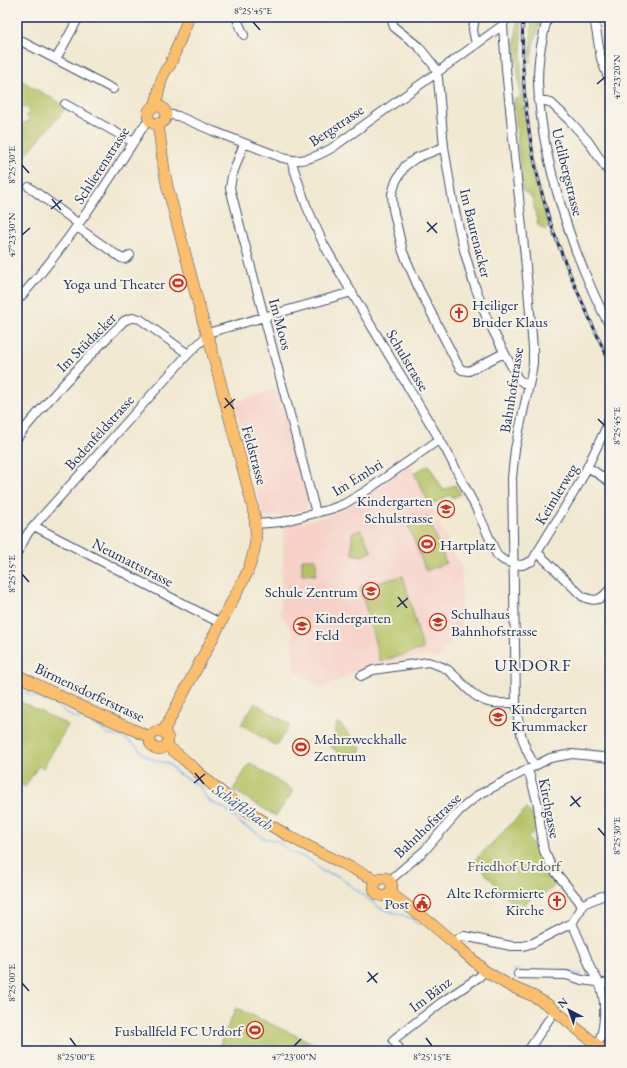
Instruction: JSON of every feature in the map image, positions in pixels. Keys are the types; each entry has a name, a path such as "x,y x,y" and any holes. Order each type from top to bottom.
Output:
{"main road":[{"path":"161,110 149,112 148,116 154,122 163,121 161,110 164,90 171,72 170,65 189,17"},
{"name":"Feldstrasse","path":"154,122 167,185 218,373 256,524 256,546 251,563 163,732"},
{"name":"Birmensdorferstrasse","path":"17,675 88,710 150,737"},
{"name":"Birmensdorferstrasse","path":"163,732 155,731 150,737 151,744 154,748 160,749 166,745"},
{"path":"163,732 167,737 166,745 225,796 290,836 377,881"},
{"path":"383,878 389,881 392,887 390,894 384,896 378,895 374,887 377,881 383,878"},
{"path":"390,894 454,942 485,971 510,986 541,1000 600,1048"}],"street":[{"path":"56,60 79,17"},
{"path":"394,17 392,21 394,27 419,47 435,67 437,73"},
{"path":"475,17 473,30 476,44"},
{"name":"Uetlibergstrasse","path":"549,17 539,50 537,64 538,101 548,159 556,191 581,262 602,312 610,326"},
{"path":"594,17 601,58 610,82"},
{"path":"239,18 244,35"},
{"name":"Bergstrasse","path":"161,110 291,160 305,160 320,155 437,73 505,21"},
{"name":"Bahnhofstrasse","path":"389,881 433,842 465,805 478,796 531,767 523,745 518,723 516,703 512,478 515,449 533,363 527,277 506,69 505,21"},
{"path":"17,39 113,89"},
{"name":"Im Baurenacker","path":"437,73 444,147 453,202 473,281 487,318 518,380 528,386"},
{"path":"538,101 546,101 551,103 569,120 588,141 610,174"},
{"path":"65,104 133,142"},
{"name":"Schlierenstrasse","path":"17,300 57,254 143,127 154,122"},
{"name":"Im Moos","path":"244,143 232,176 230,188 316,513"},
{"path":"444,147 410,162 402,170 396,181 392,194 393,209 403,252 419,289 458,367 462,370 469,371 504,353"},
{"name":"Schulstrasse","path":"291,160 316,230 440,439 476,508 497,555 503,560 513,564"},
{"path":"29,186 121,258 125,259 130,255"},
{"path":"207,335 211,332 264,316 352,292"},
{"name":"Im Stüdacker","path":"17,438 41,409 93,353 124,321 130,318 140,319 188,354"},
{"name":"Bodenfeldstrasse","path":"17,553 20,538 34,526 188,354 207,335"},
{"name":"Keimlerweg","path":"513,564 522,565 532,561 572,497 606,428 607,421"},
{"name":"Im Embri","path":"256,524 281,522 331,509 356,497 440,439"},
{"path":"588,467 610,482"},
{"name":"Neumattstrasse","path":"34,526 220,622"},
{"path":"536,554 541,556 582,596 589,599 600,599 610,589"},
{"path":"361,676 373,670 428,662 437,664 447,669 474,694 484,700 495,703 516,703"},
{"path":"531,767 550,758 572,754 610,759"},
{"name":"Kirchgasse","path":"531,767 544,851 554,869 579,901 581,906"},
{"path":"454,942 460,937 464,936 500,945 523,946 543,939 572,923 581,906 602,896 610,894"},
{"path":"572,923 593,973 600,983 604,1010 600,1048"},
{"name":"Im Bänz","path":"401,1051 392,1040 442,1002 479,977 485,971"},
{"path":"518,974 566,975 610,984"},
{"path":"528,1051 555,1010"}],"shaded area":[{"path":"278,390 309,503 305,509 282,516 264,517 234,402"},
{"name":"Schule Zentrum","path":"410,465 462,569 461,627 438,659 426,656 369,665 322,688 293,670 293,633 280,613 284,526 324,517 340,511 360,500"}],"green space":[{"path":"518,17 522,17 521,56 524,114 534,171 550,227 545,230 538,225 532,197 522,190 514,99 520,99 515,44"},
{"path":"532,17 546,17 541,19 534,42 530,63"},
{"path":"17,78 67,107 17,165 17,132 25,122 29,122 29,119 26,116 30,111 17,101"},
{"path":"429,465 443,490 455,485 461,494 452,498 450,495 430,505 414,473"},
{"name":"Hartplatz","path":"428,517 446,563 426,571 408,525"},
{"path":"361,530 372,552 362,556 353,554 352,552 352,533"},
{"path":"302,559 316,559 316,575 302,574"},
{"path":"403,576 423,649 380,661 360,587"},
{"path":"17,700 68,725 43,768 38,766 25,787 17,782"},
{"path":"255,703 290,725 276,746 241,724"},
{"path":"337,723 342,726 361,748 360,753 351,762 331,747"},
{"path":"250,763 293,791 276,816 233,790"},
{"name":"Friedhof Urdorf","path":"526,809 536,818 537,828 528,838 560,881 540,898 535,894 524,905 519,901 514,905 474,861"},
{"name":"Fusballfeld FC Urdorf","path":"236,1008 330,1051 217,1051"}],"waterway":[{"name":"Schäflibach","path":"17,687 29,695 54,704 74,718 84,719 94,723 107,734 122,737 135,745 143,754 154,760 169,764 177,773 201,788 205,797 211,802 224,808 243,825 256,832 263,838 277,841 292,853 313,862 322,871 338,876 380,908 411,918 417,924"},
{"name":"Schäflibach","path":"512,970 519,970"},
{"name":"Schäflibach","path":"562,971 582,975"}],"railway":[{"path":"523,17 523,68 527,119 542,193 562,255 610,364"}],"place":[{"name":"Yoga und Theater","path":"178,283"},
{"name":"Heiliger Bruder Klaus","path":"459,313"},
{"name":"Kindergarten Schulstrasse","path":"446,509"},
{"name":"Hartplatz","path":"427,544"},
{"name":"Schule Zentrum","path":"371,591"},
{"name":"Schulhaus Bahnhofstrasse","path":"438,622"},
{"name":"Kindergarten Feld","path":"302,626"},
{"name":"Kindergarten Krummacker","path":"498,717"},
{"name":"Mehrzweckhalle Zentrum","path":"301,747"},
{"name":"Alte Reformierte Kirche","path":"557,901"},
{"name":"Post","path":"422,903"},
{"name":"Fusballfeld FC Urdorf","path":"255,1030"}],"district":[{"name":"URDORF","path":"533,665"}]}
